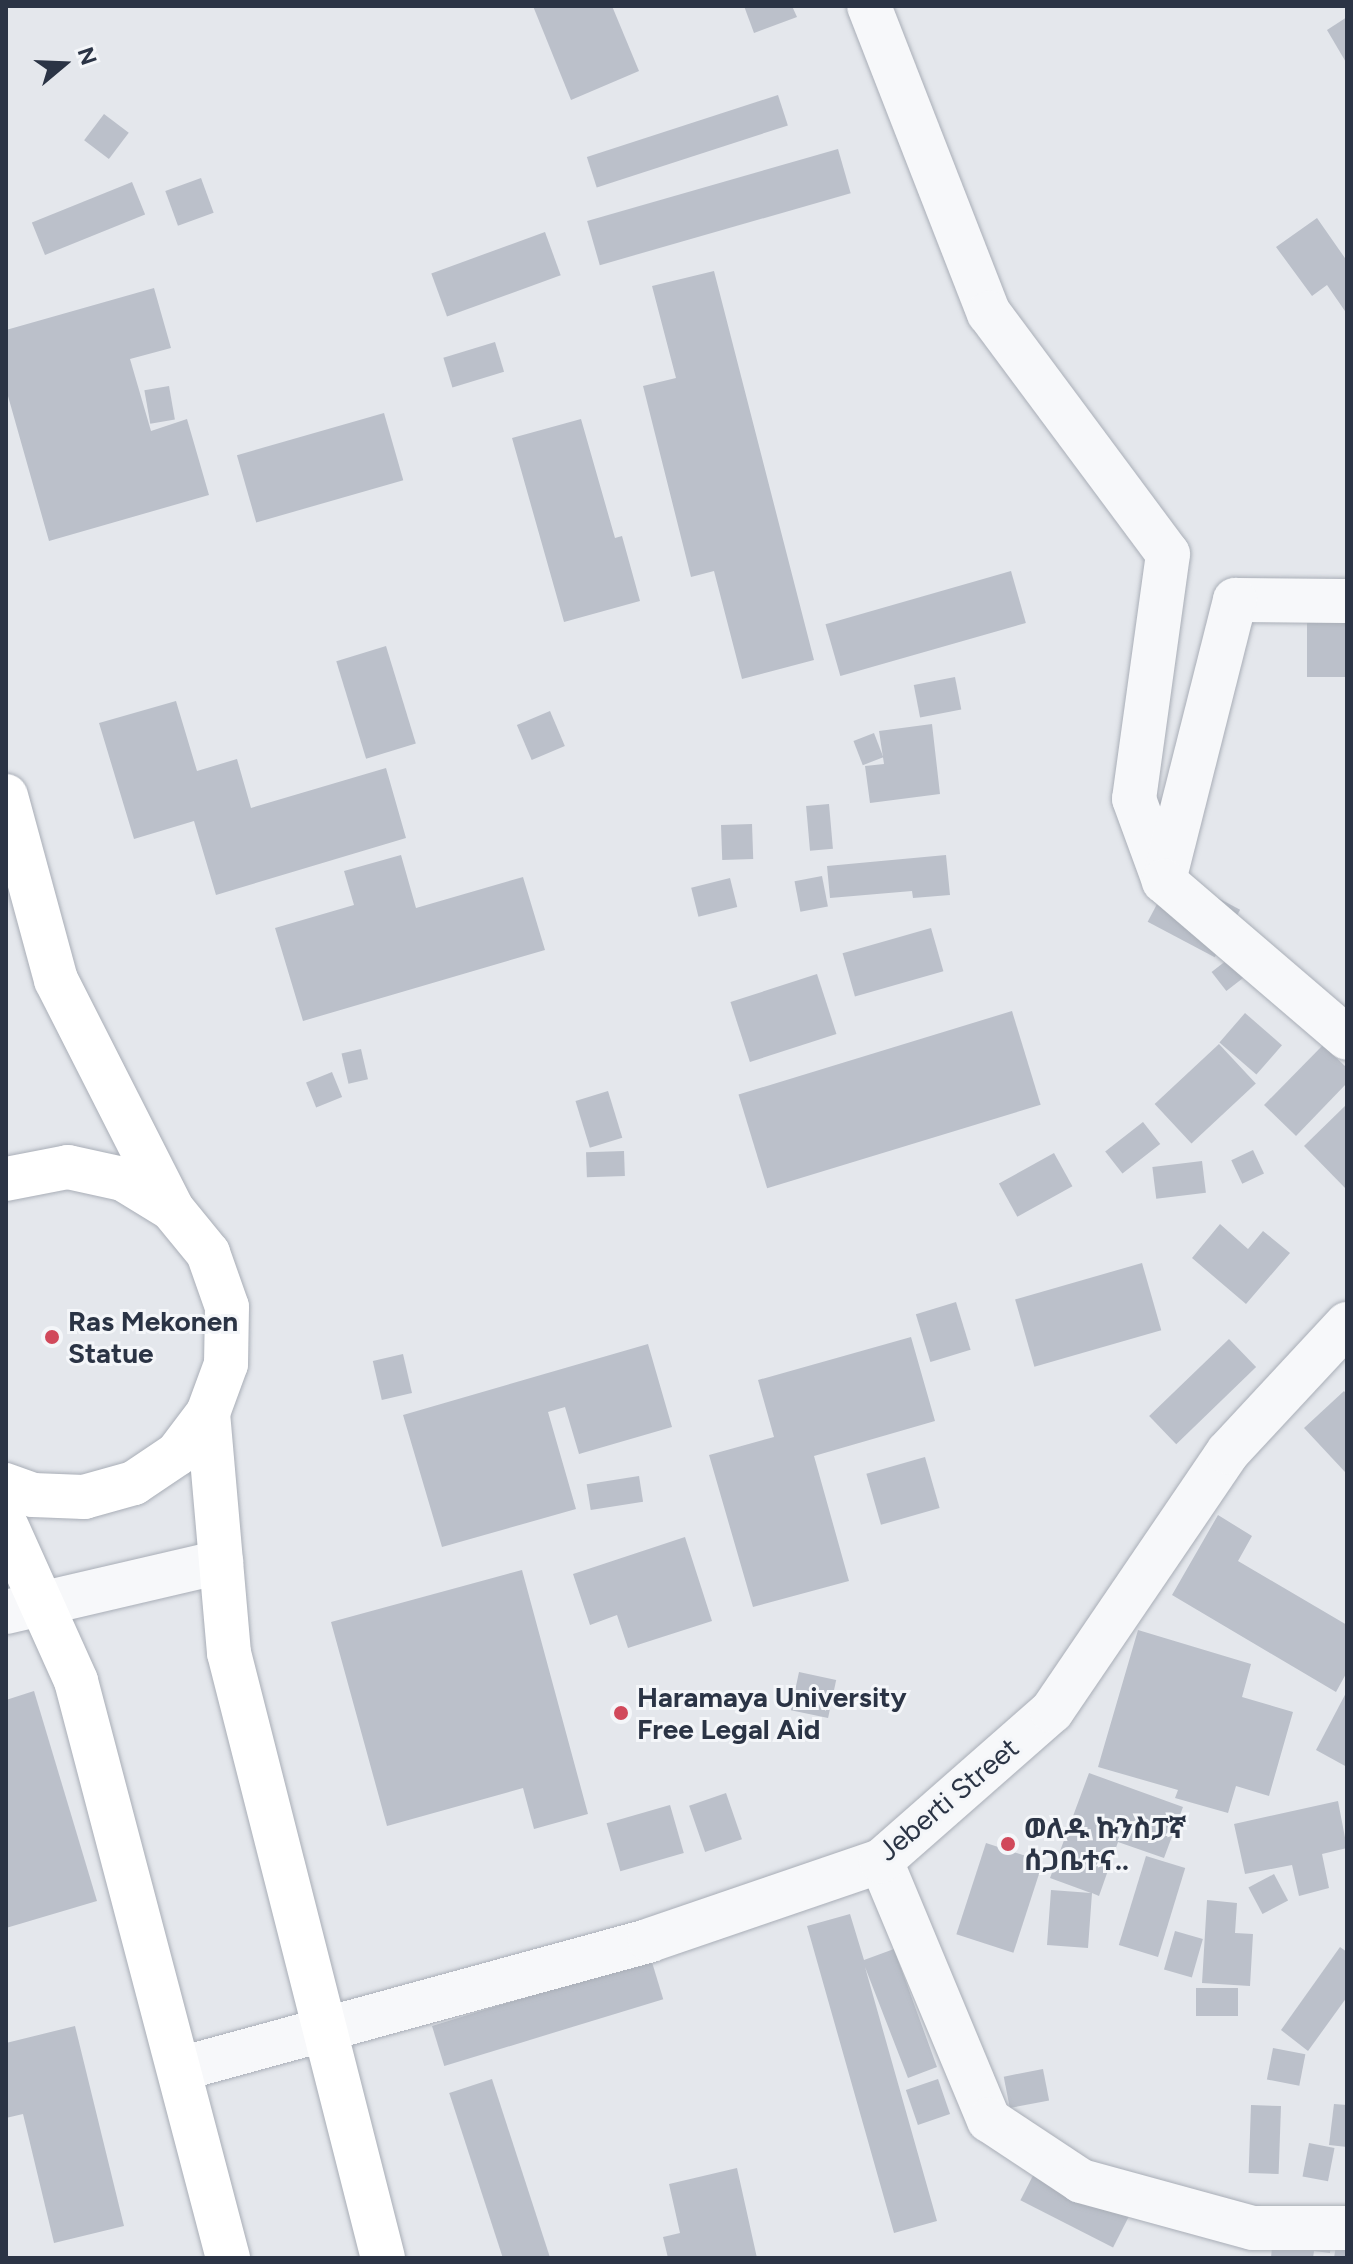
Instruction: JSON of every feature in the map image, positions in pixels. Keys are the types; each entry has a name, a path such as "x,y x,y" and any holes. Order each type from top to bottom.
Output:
{"main road":[{"path":"6,796 56,980 172,1209 208,1253 227,1307 226,1364 208,1413 177,1454 134,1483 84,1497 33,1495 6,1485"},
{"path":"6,1179 68,1167 123,1179 172,1209"},
{"path":"208,1413 229,1653 383,2258"},
{"path":"6,1525 23,1607 76,1681 228,2258"}],"street":[{"path":"869,6 989,313 1168,554 1134,799 1164,881 1347,1038"},
{"path":"1164,881 1235,600 1347,601"},
{"name":"Jeberti Street","path":"180,2069 650,1940 881,1861 1052,1711 1228,1452 1347,1324"},
{"path":"23,1607 221,1562"},
{"path":"881,1861 989,2120 1081,2181 1253,2228 1347,2228"}],"building":[{"path":"533,6 612,6 639,71 571,100"},
{"path":"744,6 792,6 797,17 754,33"},
{"path":"1347,17 1347,64 1327,30"},
{"path":"778,95 788,125 597,188 587,157"},
{"path":"104,114 129,133 109,159 84,140"},
{"path":"838,149 851,193 600,265 587,221"},
{"path":"201,178 214,213 178,226 165,191"},
{"path":"132,182 145,214 45,255 32,222"},
{"path":"1317,218 1347,261 1347,314 1327,285 1312,296 1276,247"},
{"path":"545,232 561,275 447,317 431,273"},
{"path":"714,271 814,660 742,679 714,571 691,577 643,386 676,378 652,286"},
{"path":"154,288 171,348 130,359 151,431 187,419 209,495 49,541 6,389 6,330"},
{"path":"495,342 504,372 452,387 443,358"},
{"path":"169,386 175,419 150,424 144,390"},
{"path":"384,413 403,480 256,522 237,455"},
{"path":"581,419 615,538 622,536 640,601 564,622 512,438"},
{"path":"1011,571 1026,623 840,676 825,624"},
{"path":"1307,600 1347,600 1347,677 1307,677"},
{"path":"386,646 416,744 366,759 336,661"},
{"path":"955,677 961,709 920,717 914,685"},
{"path":"176,701 197,771 237,759 251,808 386,768 406,838 216,895 194,821 134,839 99,723"},
{"path":"550,711 565,746 532,760 517,725"},
{"path":"932,724 940,794 870,803 865,766 884,764 879,731"},
{"path":"874,733 883,757 863,765 853,741"},
{"path":"829,804 833,849 810,851 806,806"},
{"path":"752,824 753,859 722,860 721,825"},
{"path":"401,855 416,908 523,877 545,950 303,1021 275,928 354,905 344,871"},
{"path":"946,855 950,895 913,898 912,891 830,898 827,866"},
{"path":"1173,874 1240,910 1215,957 1148,922"},
{"path":"822,876 828,906 800,912 795,881"},
{"path":"730,878 737,907 698,917 691,888"},
{"path":"931,928 943,971 855,997 843,953"},
{"path":"1236,953 1251,972 1226,991 1212,972"},
{"path":"817,974 836,1034 750,1062 730,1002"},
{"path":"1012,1011 1041,1105 767,1188 738,1095"},
{"path":"1245,1013 1282,1045 1256,1075 1219,1042"},
{"path":"1219,1044 1256,1083 1191,1144 1155,1104"},
{"path":"1323,1045 1347,1068 1347,1083 1296,1136 1264,1105"},
{"path":"361,1049 368,1079 348,1084 342,1053"},
{"path":"332,1072 342,1097 316,1108 306,1082"},
{"path":"608,1091 622,1138 590,1148 575,1101"},
{"path":"1347,1104 1347,1190 1304,1146"},
{"path":"1143,1122 1160,1144 1122,1174 1105,1152"},
{"path":"1253,1150 1264,1174 1242,1184 1231,1160"},
{"path":"624,1151 625,1176 587,1177 586,1152"},
{"path":"1054,1153 1072,1186 1017,1217 999,1184"},
{"path":"1202,1161 1206,1193 1156,1199 1152,1167"},
{"path":"1220,1224 1248,1249 1263,1231 1290,1253 1246,1304 1192,1258"},
{"path":"1142,1263 1161,1330 1034,1367 1015,1299"},
{"path":"956,1302 971,1350 930,1362 916,1314"},
{"path":"911,1337 935,1421 814,1456 849,1581 753,1607 709,1455 774,1437 758,1380"},
{"path":"1229,1339 1256,1367 1176,1444 1149,1416"},
{"path":"648,1344 672,1427 579,1454 565,1407 548,1412 576,1509 442,1547 403,1415"},
{"path":"403,1354 412,1393 382,1400 373,1361"},
{"path":"1344,1391 1347,1395 1345,1472 1304,1428"},
{"path":"925,1457 940,1508 881,1525 866,1474"},
{"path":"639,1476 643,1502 591,1510 587,1484"},
{"path":"1218,1515 1252,1536 1238,1561 1347,1625 1347,1672 1336,1692 1172,1595"},
{"path":"685,1537 712,1621 628,1648 617,1615 590,1625 573,1574"},
{"path":"522,1570 588,1814 534,1829 523,1788 387,1826 331,1622"},
{"path":"1138,1630 1251,1664 1242,1697 1293,1712 1269,1796 1236,1786 1228,1813 1175,1798 1178,1790 1098,1767"},
{"path":"799,1672 836,1680 828,1718 791,1710"},
{"path":"34,1691 97,1901 6,1928 6,1700"},
{"path":"1347,1691 1347,1767 1316,1750"},
{"path":"1089,1773 1183,1807 1164,1858 1118,1842 1099,1896 1092,1893 1088,1948 1047,1945 1051,1890 1091,1893 1050,1878"},
{"path":"726,1793 742,1839 705,1852 689,1806"},
{"path":"1338,1801 1347,1848 1322,1854 1329,1888 1299,1896 1292,1865 1245,1874 1234,1824"},
{"path":"670,1805 684,1853 620,1871 607,1823"},
{"path":"986,1843 1043,1862 1013,1953 956,1934"},
{"path":"1146,1856 1185,1868 1158,1957 1119,1945"},
{"path":"1274,1874 1288,1900 1262,1914 1248,1888"},
{"path":"1207,1900 1237,1903 1235,1933 1253,1934 1250,1986 1202,1983"},
{"path":"850,1914 864,1960 894,1949 937,2067 908,2078 865,1967 937,2221 894,2233 807,1926"},
{"path":"1175,1931 1203,1939 1192,1977 1164,1969"},
{"path":"1340,1947 1347,1952 1347,1997 1308,2051 1281,2030"},
{"path":"651,1959 663,1999 444,2066 432,2026"},
{"path":"1196,1988 1238,1988 1238,2016 1196,2016"},
{"path":"75,2026 124,2226 54,2243 23,2114 6,2118 6,2043"},
{"path":"1273,2048 1305,2054 1299,2086 1267,2079"},
{"path":"1043,2069 1049,2100 1010,2108 1004,2077"},
{"path":"492,2079 550,2258 503,2258 449,2093"},
{"path":"938,2079 950,2114 918,2125 906,2090"},
{"path":"1334,2104 1347,2105 1347,2147 1329,2145"},
{"path":"1251,2105 1281,2106 1279,2174 1249,2173"},
{"path":"1309,2143 1335,2148 1328,2181 1303,2176"},
{"path":"1044,2154 1137,2201 1113,2248 1020,2200"},
{"path":"737,2168 757,2258 668,2258 663,2237 680,2233 669,2184"},
{"path":"1275,2214 1333,2220 1330,2253 1314,2251 1313,2258 1271,2258"},
{"path":"1339,2226 1347,2227 1347,2258 1334,2258"}],"place":[{"name":"Ras Mekonen Statue","path":"52,1337"},
{"name":"Haramaya University Free Legal Aid","path":"621,1713"},
{"name":"ወለዱ ኩንስፓኛ ሰጋቤተና..","path":"1008,1844"}]}
